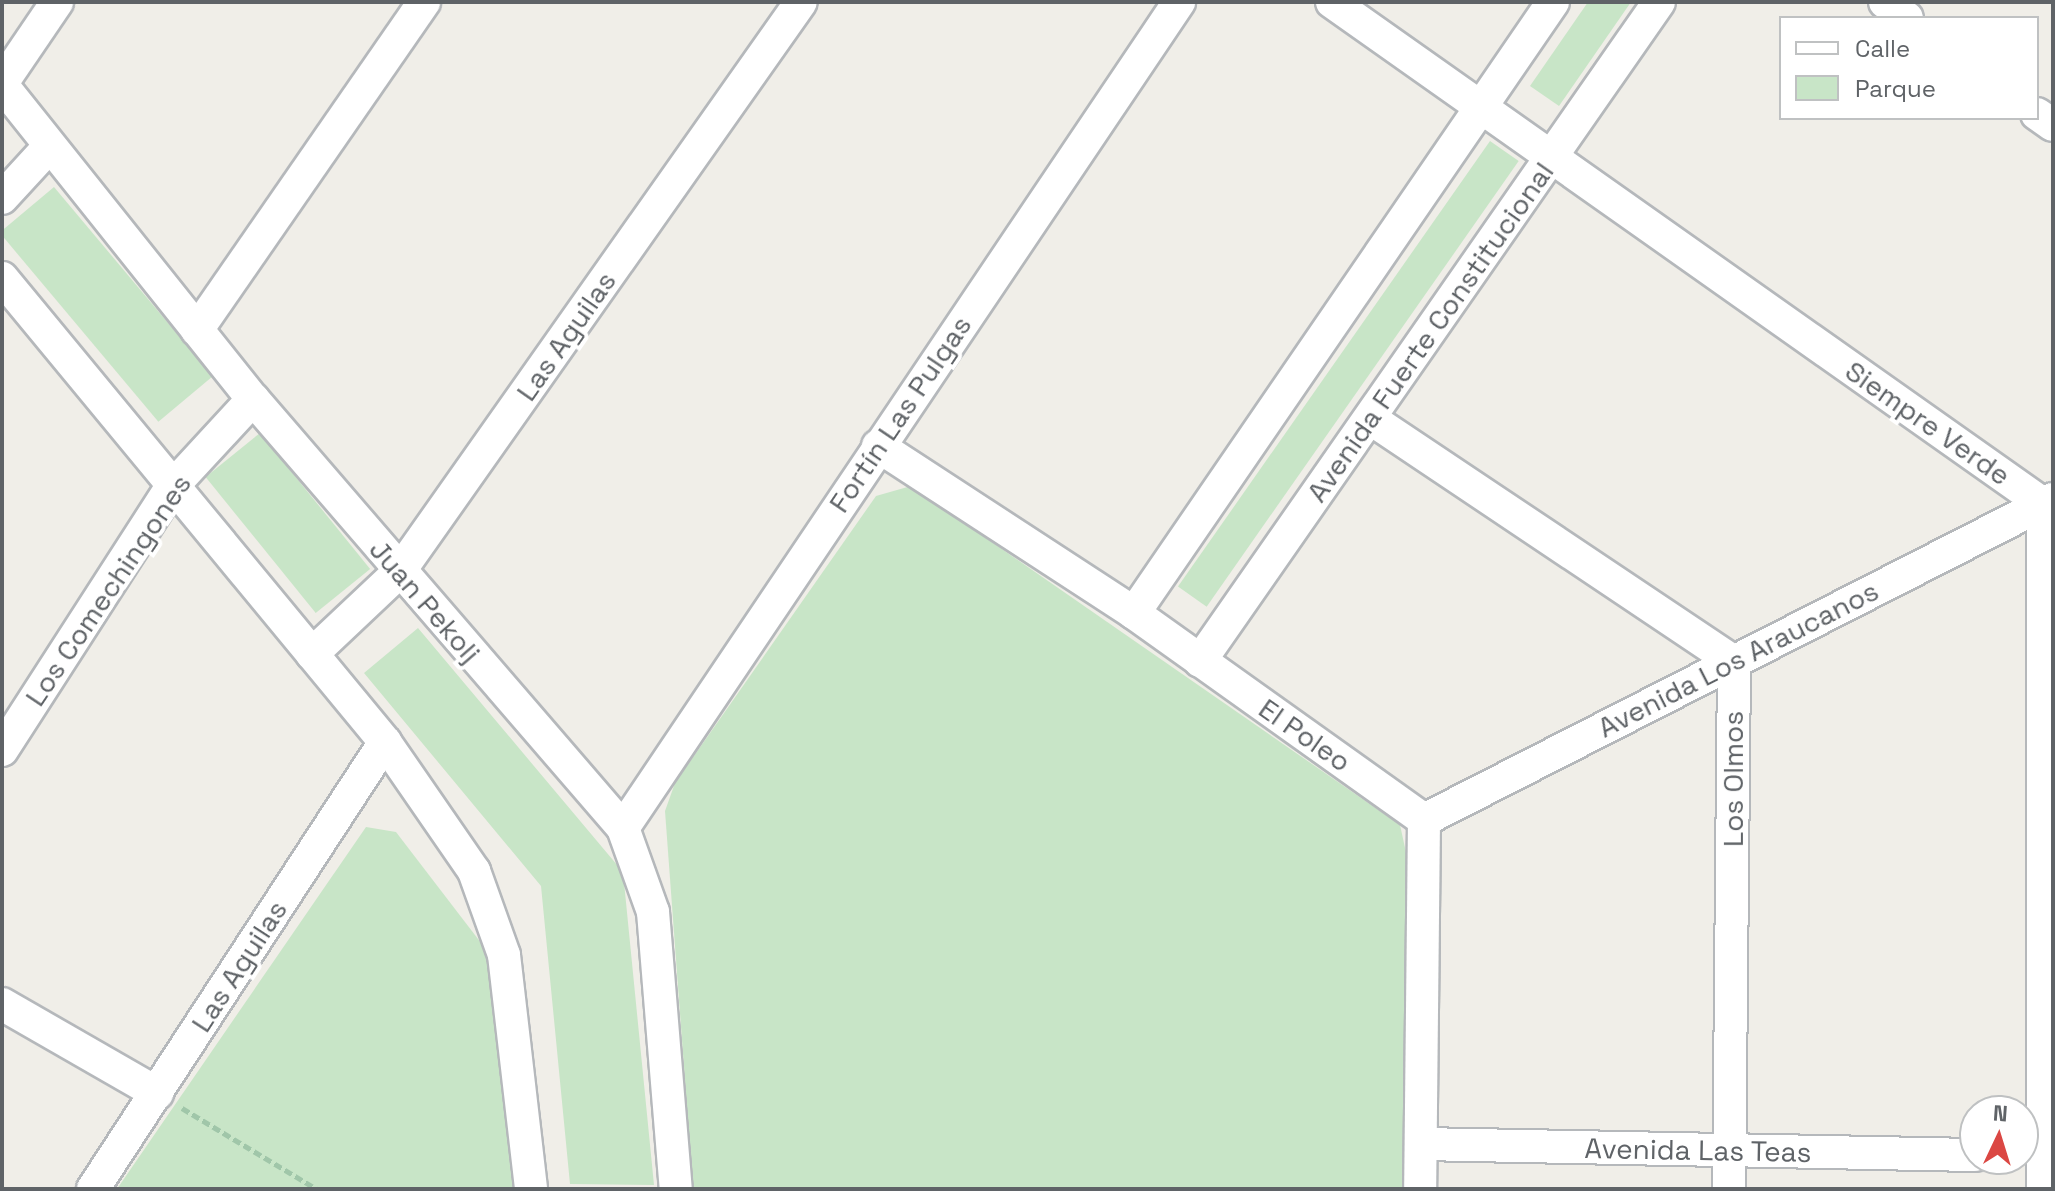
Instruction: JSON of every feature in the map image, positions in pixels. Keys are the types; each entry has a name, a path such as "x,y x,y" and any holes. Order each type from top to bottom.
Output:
{"street":[{"path":"2,84 57,2"},
{"path":"197,330 424,2"},
{"name":"Las Aguilas","path":"312,654 399,572 801,2"},
{"name":"Fortín Las Pulgas","path":"623,828 1179,2"},
{"name":"Siempre Verde","path":"1332,2 1483,103 1552,155 2048,502"},
{"path":"1134,613 1553,2"},
{"name":"Avenida Fuerte Constitucional","path":"1200,661 1659,2"},
{"path":"1885,2 1904,16"},
{"name":"Juan Pekolj","path":"2,84 48,148 253,399 399,572 623,828 653,912 676,1189"},
{"path":"2,198 48,148"},
{"path":"2,278 171,488 385,742 490,906 504,955 531,1189"},
{"name":"Los Comechingones","path":"2,750 171,488 253,399"},
{"path":"1371,419 1734,662"},
{"name":"El Poleo","path":"878,446 1134,613 1424,820"},
{"path":"2043,1189 2040,1157 2048,502"},
{"name":"Avenida Los Araucanos","path":"1424,820 2048,502"},
{"name":"Los Olmos","path":"1729,1189 1734,662"},
{"name":"Las Aguilas","path":"93,1189 385,742"},
{"path":"1420,1189 1424,820"},
{"path":"2,1004 157,1093"},
{"name":"Avenida Las Teas","path":"1421,1144 1959,1155"}],"path":[{"path":"157,1093 317,1189"}],"green space":[{"path":"1588,2 1631,2 1559,106 1530,86"},
{"path":"1490,141 1519,161 1207,607 1178,587"},
{"path":"54,187 213,376 158,422 2,235 2,231"},
{"path":"260,433 370,569 316,613 206,477"},
{"path":"911,486 1400,825 1407,857 1404,1189 693,1189 665,811 675,783 876,496"},
{"path":"418,628 623,872 654,1185 570,1184 541,886 364,673"},
{"path":"366,827 396,832 488,952 517,1189 117,1189"}]}
